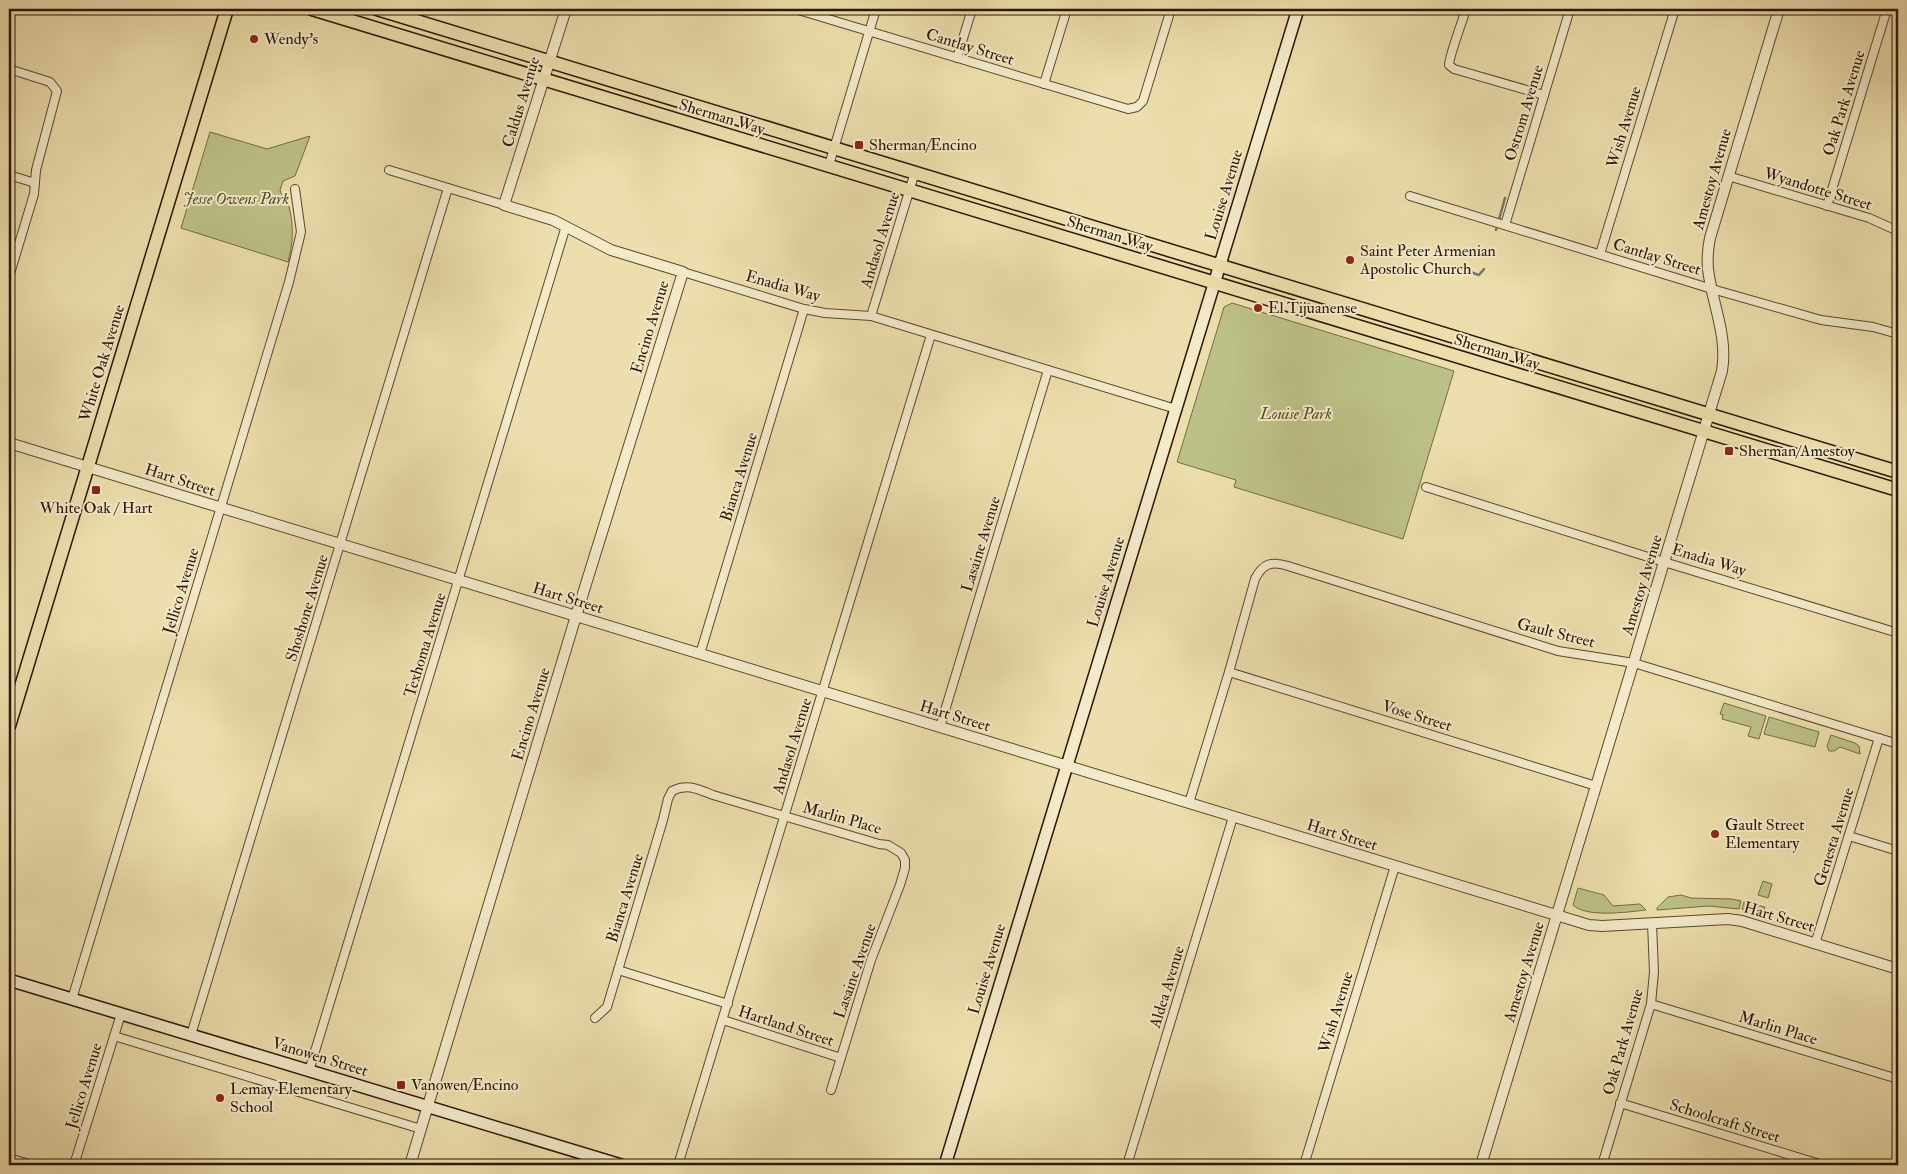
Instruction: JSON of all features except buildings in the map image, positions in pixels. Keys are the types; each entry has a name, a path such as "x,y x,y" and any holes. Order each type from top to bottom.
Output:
{"main road":[{"name":"White Oak Avenue","path":"9,726 227,9"},
{"name":"Sherman Way","path":"312,9 1898,490"},
{"name":"Sherman Way","path":"377,9 1898,472"},
{"name":"Louise Avenue","path":"945,1165 1298,9"},
{"name":"Vanowen Street","path":"9,980 621,1165"}],"street":[{"name":"Caldus Avenue","path":"504,205 566,9"},
{"name":"Cantlay Street","path":"796,9 1128,110 1138,107 1143,101 1171,9"},
{"path":"829,166 876,9"},
{"path":"957,58 972,9"},
{"path":"1044,84 1067,9"},
{"path":"1466,9 1455,46 1449,57 1450,64 1454,69 1544,95"},
{"name":"Ostrom Avenue","path":"1505,225 1570,9"},
{"name":"Wish Avenue","path":"1600,254 1675,9"},
{"name":"Amestoy Avenue","path":"1481,1165 1710,414 1724,361 1722,329 1708,268 1710,238 1779,9"},
{"name":"Oak Park Avenue","path":"1827,206 1887,9"},
{"path":"9,69 43,79 55,88 56,96 36,170 34,194 9,277"},
{"name":"Enadia Way","path":"389,170 553,220 611,250 804,309 825,313 871,316 1176,409"},
{"name":"Andasol Avenue","path":"871,316 915,172"},
{"path":"9,175 34,183"},
{"name":"Wyandotte Street","path":"1728,176 1869,218 1898,231"},
{"name":"Shoshone Avenue","path":"191,1035 448,188"},
{"name":"Jellico Avenue","path":"72,999 296,257 301,232 295,189"},
{"name":"Cantlay Street","path":"1410,196 1712,289 1820,320 1873,327 1898,334"},
{"name":"Texhoma Avenue","path":"309,1071 566,226"},
{"name":"Encino Avenue","path":"410,1165 576,616 683,272"},
{"name":"Bianca Avenue","path":"700,654 804,309"},
{"name":"Andasol Avenue","path":"678,1165 931,335"},
{"name":"Lasaine Avenue","path":"940,727 1048,370"},
{"name":"Hart Street","path":"9,443 1596,926 1728,919 1742,921 1898,969"},
{"name":"Enadia Way","path":"1426,487 1898,633"},
{"name":"Gault Street","path":"1229,672 1255,579 1266,564 1279,563 1558,651 1634,663 1898,744"},
{"path":"1189,803 1229,672"},
{"name":"Vose Street","path":"1229,672 1596,786"},
{"name":"Genesta Avenue","path":"1815,944 1879,738"},
{"name":"Bianca Avenue","path":"595,1018 607,1007 668,799 672,791 679,787"},
{"name":"Marlin Place","path":"679,787 695,788 712,795 888,845 901,853 904,860"},
{"name":"Aldea Avenue","path":"1127,1165 1233,817"},
{"path":"1849,836 1898,851"},
{"name":"Lasaine Avenue","path":"831,1090 871,960 900,885 905,868 904,860"},
{"name":"Wish Avenue","path":"1304,1165 1395,866"},
{"name":"Oak Park Avenue","path":"1602,1165 1650,1004 1654,972 1652,923"},
{"name":"Hartland Street","path":"618,970 728,1004"},
{"name":"Marlin Place","path":"1650,1004 1898,1079"},
{"name":"Jellico Avenue","path":"74,1165 121,1014"},
{"name":"Hartland Street","path":"723,1020 841,1058"},
{"path":"114,1036 421,1129"},
{"name":"Schoolcraft Street","path":"1620,1103 1823,1165"},
{"path":"9,1158 33,1165"}],"green space":[{"name":"Jesse Owens Park","path":"210,132 267,149 310,136 295,176 283,181 280,190 288,205 292,221 292,241 288,262 181,228"},
{"name":"Louise Park","path":"1232,303 1454,371 1403,539 1234,487 1236,480 1177,462 1224,307"},
{"path":"1724,703 1766,716 1759,739 1748,736 1751,727 1722,719 1723,715 1720,714"},
{"path":"1769,717 1819,732 1815,747 1764,734"},
{"path":"1831,735 1855,743 1859,746 1860,754 1840,747 1834,751 1829,751 1827,746"},
{"path":"1763,881 1772,884 1768,898 1758,895"},
{"path":"1578,888 1604,895 1613,906 1640,904 1646,910 1608,913 1587,912 1573,905"},
{"path":"1681,895 1691,898 1741,901 1739,909 1709,906 1657,910 1668,897"},
{"path":"1744,902 1765,907 1762,916 1742,909"}],"waterway":[{"path":"1496,230 1505,198"},
{"path":"1458,268 1479,275 1484,269"}],"place":[{"name":"Wendy's","path":"254,39"},
{"name":"Sherman/Encino","path":"859,145"},
{"name":"Saint Peter Armenian Apostolic Church","path":"1350,260"},
{"name":"El Tijuanense","path":"1258,308"},
{"name":"Sherman/Amestoy","path":"1729,451"},
{"name":"White Oak / Hart","path":"96,490"},
{"name":"Gault Street Elementary","path":"1715,834"},
{"name":"Vanowen/Encino","path":"401,1085"},
{"name":"Lemay Elementary School","path":"220,1098"}]}
